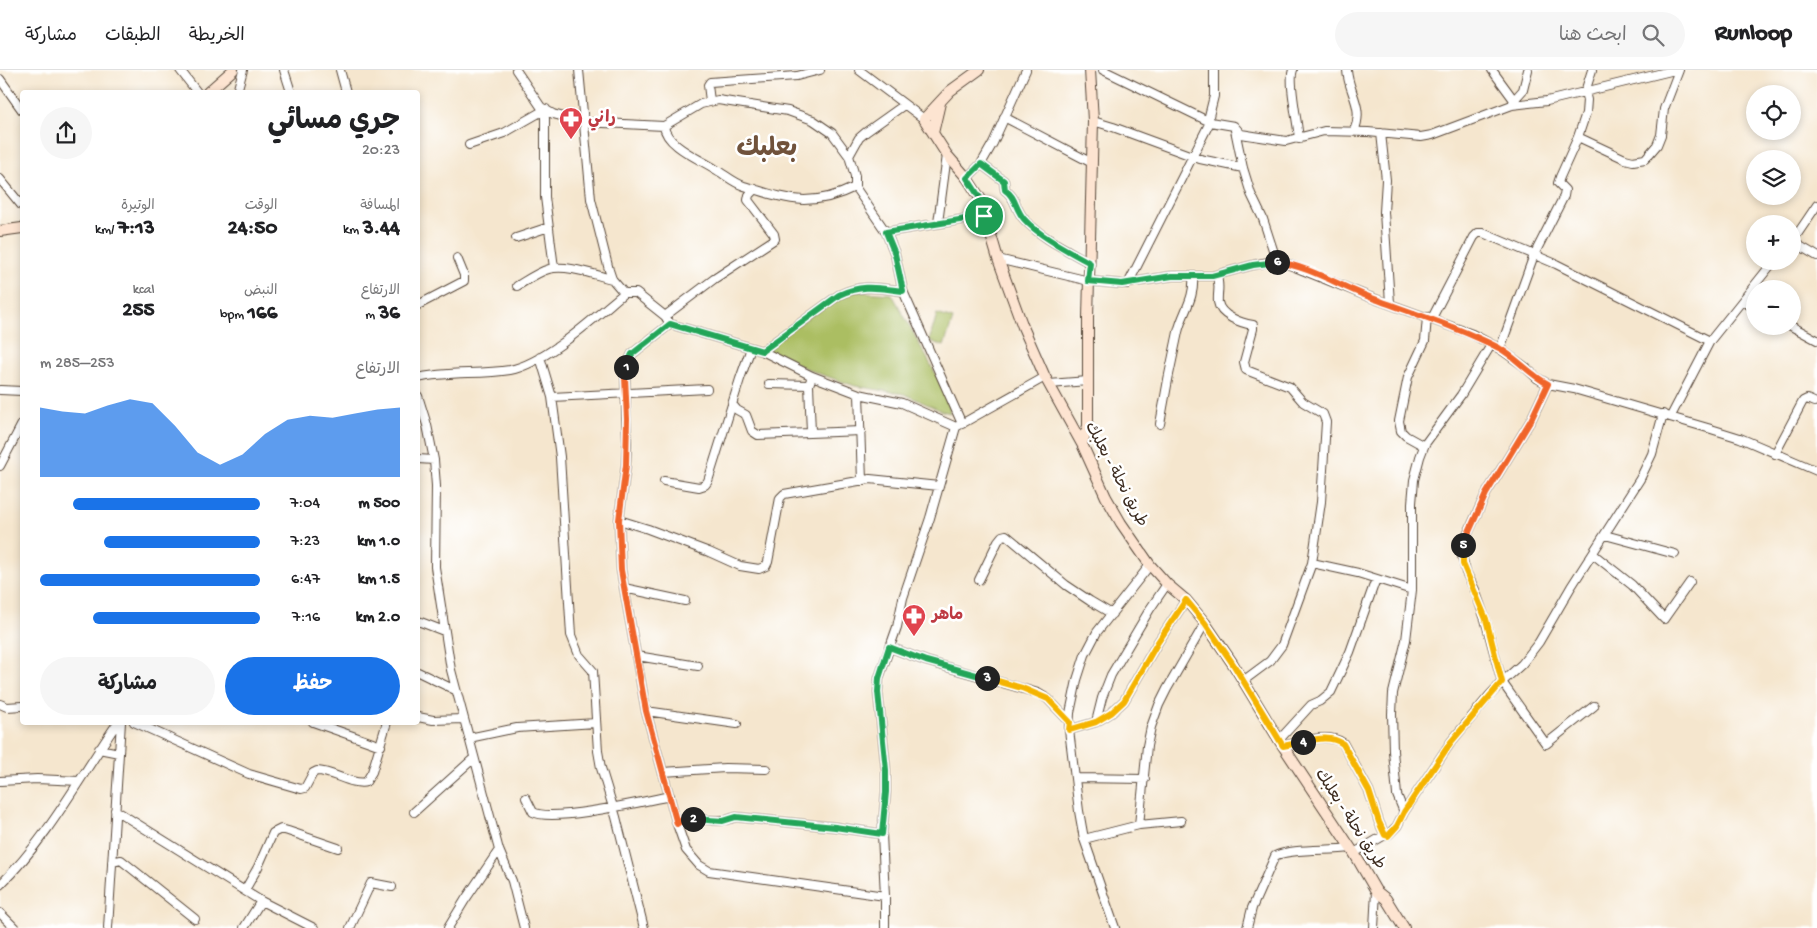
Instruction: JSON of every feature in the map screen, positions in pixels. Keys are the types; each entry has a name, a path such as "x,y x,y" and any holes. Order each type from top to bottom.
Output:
{"street":[{"path":"180,70 196,90"},
{"path":"210,90 233,70"},
{"path":"238,90 243,70"},
{"path":"284,70 291,90"},
{"path":"340,70 345,90"},
{"path":"516,70 538,104 547,110 583,122 664,126 690,109 710,101 729,100 768,106 802,115 813,120 832,134 849,156 855,187 886,232 895,254 903,291 959,425 905,589 897,627 879,678 878,692 886,770 882,834 885,928"},
{"path":"579,70 591,199 602,251 612,279 624,293"},
{"path":"710,101 708,85 710,81 797,76 820,70"},
{"path":"859,70 924,119 950,91 979,70"},
{"path":"967,178 981,164 993,143 1026,70"},
{"path":"1082,444 1088,426 1088,281 1093,121 1090,70"},
{"path":"1103,70 1210,122 1234,126 1241,134 1286,142 1324,130 1421,137 1432,135 1513,103 1546,101 1677,70"},
{"path":"1128,284 1210,122 1209,116 1214,96 1214,70"},
{"path":"1293,70 1291,74 1299,139"},
{"path":"1347,70 1354,94 1358,121 1354,131"},
{"path":"1492,70 1513,103"},
{"path":"1513,103 1523,90 1528,70"},
{"path":"1500,349 1534,255 1564,196 1565,190 1558,183 1586,113 1587,100 1585,92 1592,70"},
{"path":"1578,137 1625,159 1633,161 1645,159 1660,140 1664,109 1677,70"},
{"path":"0,79 20,107"},
{"path":"933,133 940,103"},
{"path":"849,156 866,132 904,105"},
{"path":"469,146 504,133 547,110"},
{"path":"547,110 545,115 545,182 554,268"},
{"path":"1004,118 1092,164"},
{"name":"طريق نحلة - بعلبك","path":"924,119 947,155 967,178 980,198 998,259 1023,327 1047,380 1082,444 1106,497 1134,544 1150,565 1167,584 1186,600 1205,623 1352,850 1376,891 1386,899 1404,928"},
{"path":"1093,121 1135,134 1193,157 1243,168"},
{"path":"664,126 665,132 670,139 691,155 742,186 774,196 804,200 834,196 855,187"},
{"path":"1234,126 1251,194 1264,219 1277,262"},
{"path":"1381,133 1386,180 1384,212 1390,304"},
{"path":"938,223 947,155"},
{"path":"981,164 1004,181 1005,190 1012,194 1023,218 1047,237 1090,263"},
{"path":"0,178 20,203"},
{"path":"665,316 714,279 775,239 774,234 748,200 749,195 755,189"},
{"path":"1801,230 1817,205"},
{"path":"886,232 984,216"},
{"path":"0,231 20,228"},
{"path":"516,238 549,228"},
{"path":"1424,446 1401,431 1399,421 1408,377 1425,341 1430,318 1478,233 1488,234 1534,255 1710,341"},
{"path":"1801,247 1817,256"},
{"path":"420,304 464,281 464,275 457,258"},
{"path":"998,259 1106,284 1128,284 1172,276 1216,275 1253,265 1277,262 1295,266 1472,334 1500,349 1537,378 1548,384 1574,389 1667,415 1740,438 1817,471"},
{"path":"517,286 541,272 554,268 574,270 612,279"},
{"path":"1247,928 1252,908 1275,856 1287,851 1352,850 1385,835 1388,836 1393,830 1451,742 1502,682 1531,653 1647,466 1667,415 1710,341 1767,270"},
{"path":"1216,275 1219,282 1218,302 1220,306 1238,322 1253,324 1254,329 1244,365 1246,370 1290,387 1303,402 1323,414 1325,418 1321,502 1312,563 1282,644 1270,661 1243,681"},
{"path":"1160,424 1178,333 1184,311 1192,297 1193,277"},
{"path":"762,351 839,295 851,289 860,287 903,291"},
{"path":"420,378 443,374 508,370 524,366 573,335 624,293 636,293 665,316 670,324 762,351 812,376 859,394 902,404 959,425 1047,380 1088,381"},
{"path":"1742,301 1746,303"},
{"path":"670,324 629,358 625,369 626,465 619,520 621,570 646,711 686,850 699,865 709,870 885,896"},
{"path":"1801,331 1817,340"},
{"path":"1404,812 1397,795 1392,714 1393,693 1406,640 1412,590 1412,503 1414,480 1424,446 1461,395 1492,345"},
{"path":"664,481 696,486 706,484 711,475 732,404 752,348"},
{"path":"540,357 552,397 560,457 571,635 579,655 593,671 601,768 644,928"},
{"path":"812,376 810,384 812,432"},
{"path":"769,384 810,384"},
{"path":"1548,384 1531,420 1486,494 1463,544 1463,564 1486,619 1502,682 1546,744 1594,706"},
{"path":"552,397 707,389"},
{"path":"0,390 20,391"},
{"path":"859,394 862,481"},
{"path":"1775,454 1804,401 1807,399 1814,402"},
{"path":"420,403 434,460 436,486 435,567 455,690 499,850 515,892 524,928"},
{"path":"732,404 746,415 752,431 756,434 860,431"},
{"path":"0,466 20,428"},
{"path":"420,459 434,460"},
{"path":"619,520 648,529 740,566 759,569 763,568 768,562 781,496 786,493 870,479 939,486"},
{"path":"1605,535 1675,554"},
{"path":"979,580 998,541 1002,536 1006,536 1066,585 1112,614"},
{"path":"1593,554 1632,584 1664,619 1690,582"},
{"path":"1312,563 1412,590"},
{"path":"1114,928 1084,839 1070,726 1077,680 1085,655 1097,632 1150,565"},
{"path":"1281,743 1311,705 1320,702 1331,692 1350,652 1376,579"},
{"path":"1096,722 1102,698 1111,676 1150,609 1167,584"},
{"path":"624,588 685,601"},
{"path":"1070,726 1096,722 1111,713 1124,701 1158,642 1186,600"},
{"path":"420,622 444,631"},
{"path":"1139,825 1147,746 1151,726 1158,706 1205,623"},
{"path":"889,647 926,661 1038,694 1048,699 1070,726"},
{"path":"637,656 698,666"},
{"path":"420,673 455,690"},
{"path":"0,704 7,707 20,706"},
{"path":"646,711 737,724"},
{"path":"420,717 433,720 463,719"},
{"path":"469,738 517,728 596,723"},
{"path":"0,885 42,837 117,725"},
{"path":"108,928 119,753 119,725"},
{"path":"141,725 249,774 297,789 305,788 313,773 317,771 364,783 372,772 386,725"},
{"path":"322,725 381,746"},
{"path":"1281,743 1331,738 1339,740 1369,791 1385,835"},
{"path":"99,749 119,753"},
{"path":"414,812 474,758"},
{"path":"663,772 725,768 766,769"},
{"path":"1075,778 1145,779"},
{"path":"0,781 36,779 79,781"},
{"path":"526,798 533,812 542,816 613,808 670,796"},
{"path":"115,810 261,901 314,928"},
{"path":"677,824 682,820 723,821 736,817 835,827 882,834"},
{"path":"1084,839 1139,825 1181,821"},
{"path":"245,890 258,867 269,839 276,831 281,829 338,848"},
{"path":"448,928 464,900 499,850"},
{"path":"112,862 121,860 195,919"},
{"path":"350,928 371,883 392,887"},
{"path":"1374,928 1376,891"},
{"path":"244,928 261,901"},
{"path":"0,912 15,928"}],"green space":[{"path":"848,291 892,294 949,398 950,413 904,394 855,386 820,374 768,352 771,343"},
{"path":"937,314 953,319 944,346 929,341"}],"place":[{"name":"راني","path":"571,140"},
{"name":"ماهر","path":"914,637"}],"district":[{"name":"بعلبك","path":"767,150"}],"route":[{"path":"981,164 1004,181 1005,190 1012,194 1023,218 1047,237 1090,263 1088,281 1106,284 1128,284 1172,276 1212,276 1269,262 1285,263 1367,296 1472,334 1516,359 1537,378 1548,384 1531,420 1486,494 1463,544 1463,564 1486,619 1502,682 1451,742 1404,812 1397,826 1388,836 1385,835 1379,822 1369,791 1343,744 1339,740 1324,738 1283,746 1233,664 1205,623 1186,600 1118,708 1096,722 1069,730 1070,722 1048,699 1038,694 926,661 889,647 879,678 878,692 886,770 882,834 835,827 736,817 723,821 682,820 677,824 646,711 621,570 619,520 626,465 625,369 629,358 670,324 762,351 807,317 851,289 860,287 903,291 895,254 886,232 984,216 980,198 967,178 981,164"}]}
